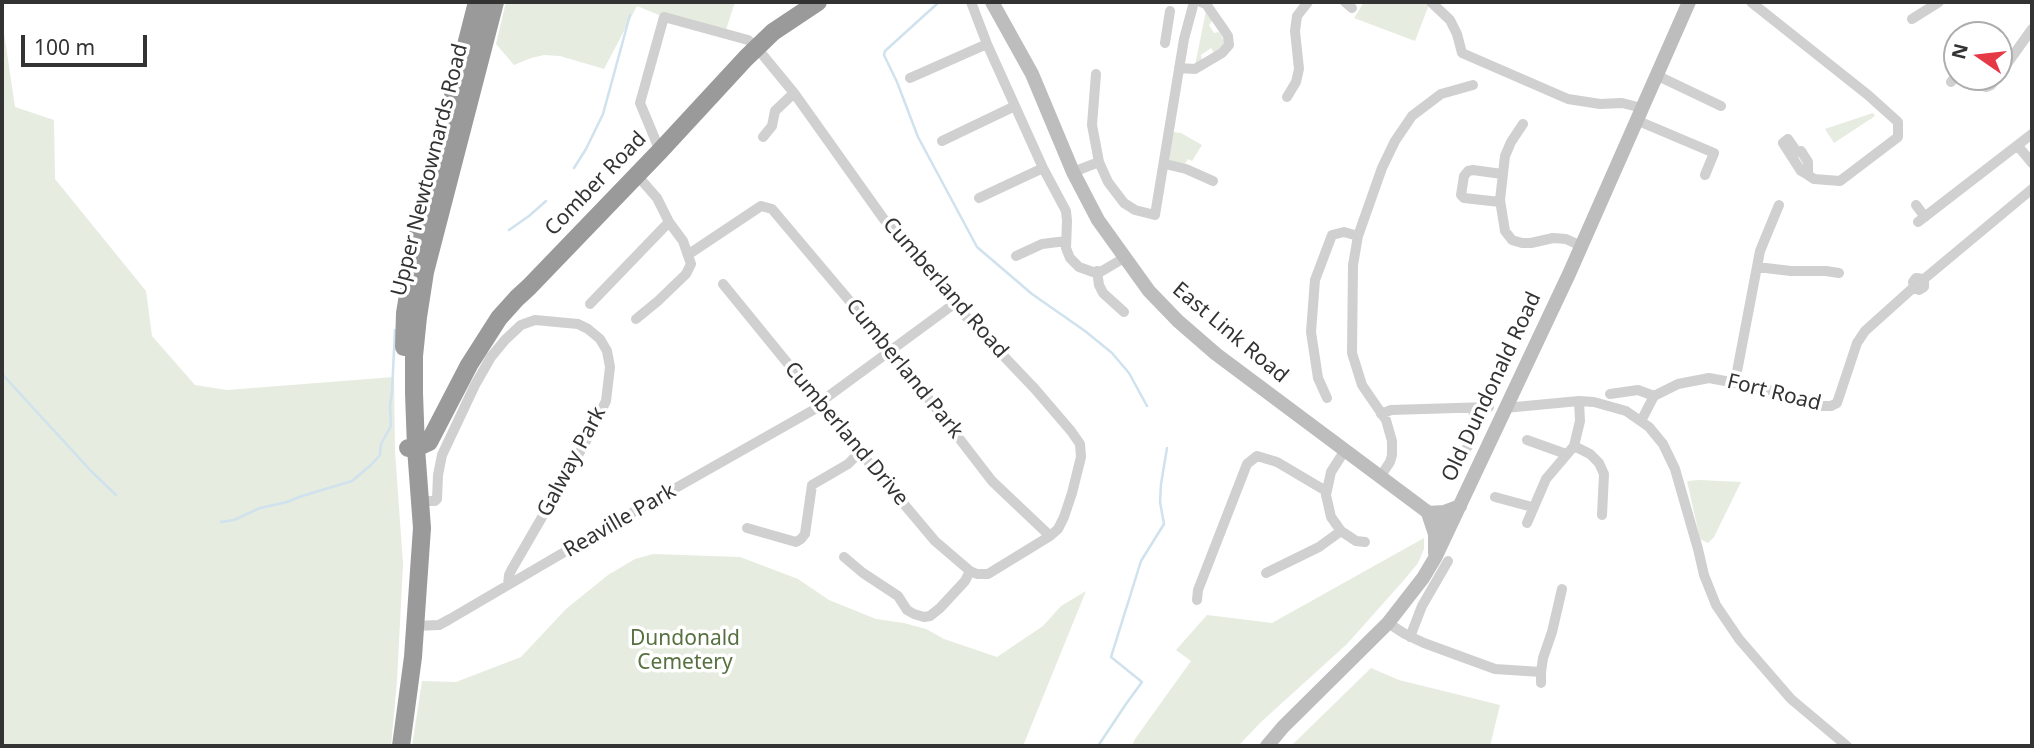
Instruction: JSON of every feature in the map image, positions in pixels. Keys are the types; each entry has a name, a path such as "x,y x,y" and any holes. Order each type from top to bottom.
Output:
{"highway":[{"name":"Upper Newtownards Road","path":"401,746 411,679 422,528 418,471 403,412 405,313 413,257 433,168 477,2"},
{"name":"Upper Newtownards Road","path":"419,560 413,546 410,448 415,415 415,346 425,272 495,2"},
{"name":"Comber Road","path":"410,448 429,442 469,365 499,318 773,32 818,2"},
{"path":"415,415 420,423 438,422"},
{"name":"Comber Road","path":"418,471 440,429 438,422"}],"street":[{"path":"971,2 1043,168 1066,211 1066,240 1070,258 1079,267 1097,271 1111,267 1124,258"},
{"name":"East Link Road","path":"992,2 1032,74 1073,172 1098,220 1149,291 1198,339 1449,528"},
{"path":"1096,74 1092,125 1099,162 1108,182 1124,203 1135,210 1155,215 1179,68 1194,2"},
{"path":"1179,68 1195,69 1229,45 1223,27 1206,4 1201,2"},
{"path":"1287,97 1296,82 1299,69 1295,31 1297,16 1308,2"},
{"path":"1431,2 1450,20 1462,53 1568,99 1600,104 1622,103 1714,153 1705,175"},
{"name":"Old Dundonald Road","path":"1267,746 1388,623 1423,578 1442,559 1449,528 1581,246 1689,2"},
{"path":"1751,2 1898,122 1898,137 1840,181 1814,179 1808,175"},
{"path":"1912,19 1939,2"},
{"path":"1164,43 1170,12"},
{"path":"660,151 640,103 664,17 748,40 757,48"},
{"path":"1167,29 1186,32"},
{"path":"2013,55 2032,29"},
{"path":"910,78 987,44"},
{"name":"Cumberland Road","path":"757,48 794,93 883,218 954,304 1035,389 1080,444 1081,457 1072,493 1058,529 1050,536"},
{"path":"1656,75 1721,106"},
{"path":"1380,477 1392,455 1392,441 1386,420 1362,385 1352,353 1353,265 1358,236 1382,168 1395,141 1412,116 1441,94 1473,85"},
{"path":"763,137 772,127 775,111 794,93"},
{"path":"942,141 1015,106"},
{"path":"1523,124 1508,149 1502,174 1500,202 1505,231 1512,240 1531,243 1553,238 1566,239 1581,246"},
{"path":"1916,205 1921,219 2032,134"},
{"path":"2018,146 2032,163"},
{"path":"1073,172 1099,162"},
{"path":"1165,164 1186,169 1213,181"},
{"path":"979,198 1043,168"},
{"path":"1500,202 1464,198 1461,195 1464,176 1468,171 1502,174"},
{"path":"635,318 659,301 687,274 691,264 683,241 669,222 657,198 636,174"},
{"name":"Fort Road","path":"1610,394 1638,390 1654,396 1678,384 1709,378 1763,388 1822,406 1831,406 1837,403 1853,354 1865,331 1914,287 1922,289 1925,285 1924,279 2032,189"},
{"path":"1735,382 1760,251 1779,205"},
{"name":"Cumberland Park","path":"689,254 761,206 772,209 891,350 992,481 1050,536"},
{"path":"590,304 669,222"},
{"path":"1327,398 1318,378 1311,332 1315,280 1332,235 1344,232 1358,236"},
{"path":"1016,256 1042,244 1066,240"},
{"path":"1757,267 1839,272"},
{"path":"1097,271 1103,293 1124,312"},
{"name":"Cumberland Drive","path":"723,284 935,541 974,573"},
{"name":"Reaville Park","path":"415,626 439,625 775,433 815,409 954,304"},
{"name":"Galway Park","path":"421,502 437,499 440,460 475,384 505,340 521,325 535,320 578,324 600,339 607,351 610,367 606,401 585,443 512,569 508,585"},
{"path":"1641,421 1654,396"},
{"path":"1505,408 1579,401 1608,405 1626,411 1649,427 1675,468 1704,575 1716,605 1740,639 1791,699 1847,746"},
{"path":"1527,523 1546,479 1574,446 1580,421 1579,401"},
{"path":"1381,414 1391,410 1489,407"},
{"path":"1457,465 1472,439 1475,422 1473,408"},
{"path":"1527,440 1566,454"},
{"path":"1574,446 1590,454 1599,463 1604,474 1602,515"},
{"path":"1345,450 1331,472 1326,491 1331,517 1341,531 1356,541 1365,542"},
{"path":"747,528 796,541 801,539 805,534 812,485 848,464 860,452"},
{"path":"1198,600 1198,590 1247,464 1257,456 1277,462 1326,491"},
{"path":"1495,497 1532,507"},
{"path":"1410,637 1442,559 1428,513 1444,512 1460,506"},
{"path":"1266,573 1319,547 1341,531"},
{"path":"844,557 898,596 907,610 924,617 940,608 974,573 988,574 1050,536"},
{"path":"1541,683 1543,658 1562,589"},
{"path":"1388,623 1410,637 1494,669 1541,672"}],"green space":[{"path":"506,2 735,2 725,33 664,17 637,6 604,69 560,56 544,55 514,65 496,44"},
{"path":"1364,2 1430,2 1415,41 1354,18"},
{"path":"1206,11 1212,21 1209,25 1214,33 1219,32 1225,43 1223,49 1214,53 1211,48 1201,55 1202,60 1195,65"},
{"path":"2,19 15,107 54,120 55,179 146,291 152,336 195,385 227,390 394,377 395,451 403,564 391,746 2,746"},
{"path":"1873,113 1875,116 1834,143 1825,129"},
{"path":"1174,132 1202,145 1192,161 1188,159 1184,165 1169,160"},
{"path":"1687,481 1741,482 1714,537 1708,543 1700,539"},
{"path":"1424,538 1424,549 1418,563 1347,644 1238,746 1132,746 1191,661 1176,650 1207,615 1272,623"},
{"name":"Dundonald Cemetery","path":"653,554 740,557 798,579 829,600 876,619 926,629 944,639 997,657 1043,626 1061,606 1086,591 1023,746 412,746 422,681 456,682 521,657 566,609 608,575 635,559"},
{"path":"1371,668 1399,680 1500,705 1490,746 1291,746"}],"waterway":[{"path":"939,2 885,51 884,55 918,137 977,247 1032,294 1112,353 1129,373 1147,406"},
{"path":"574,168 603,114 630,15"},
{"path":"509,230 546,201"},
{"path":"221,522 352,481 371,465 380,455 381,444 391,426 395,330"},
{"path":"2,374 116,495"},
{"path":"1098,746 1142,682 1111,657 1141,561 1164,524 1160,502 1167,448"}]}
